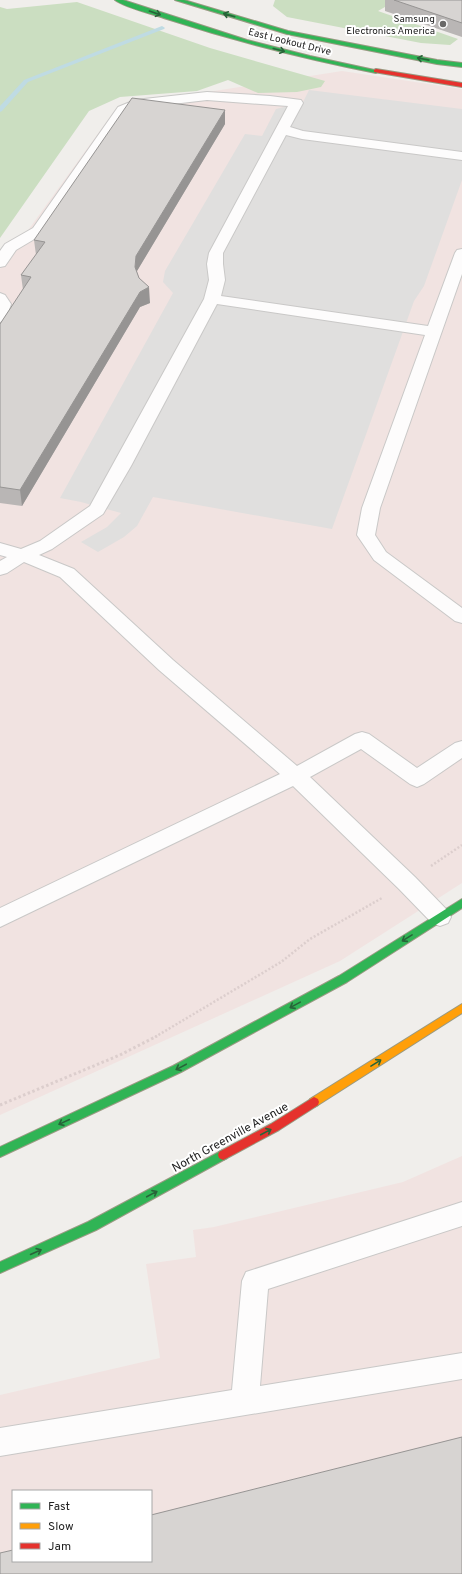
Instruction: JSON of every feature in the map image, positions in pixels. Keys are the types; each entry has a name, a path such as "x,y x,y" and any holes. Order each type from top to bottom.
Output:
{"street":[{"name":"East Lookout Drive","path":"118,0 171,19 287,52 388,73 462,86"},
{"name":"East Lookout Drive","path":"178,0 287,32 437,62 462,65"},
{"path":"0,1152 177,1069 343,979 462,902"},
{"name":"North Greenville Avenue","path":"0,1268 92,1226 275,1128 462,1008"}],"lane":[{"path":"0,263 10,247 38,231 123,110 127,107 135,104 207,96 296,103 216,253 215,264 217,280 212,299 97,510 46,545 23,555 0,569"},
{"path":"281,129 302,135 462,156"},
{"path":"461,258 433,331 371,508 366,535 380,556 462,617"},
{"path":"0,298 3,304 2,315 0,317"},
{"path":"212,299 433,331"},
{"path":"0,549 23,555 66,573 166,665 295,776 407,883 440,917"},
{"path":"0,918 295,776 362,739 417,779 462,748"},
{"path":"245,1402 255,1281 462,1214"},
{"path":"0,1442 462,1366"}],"path":[{"path":"0,1105 120,1055 165,1032 281,962 310,939 348,919 407,883 462,845"}],"shaded area":[{"path":"342,71 462,89 462,883 340,961 0,1115 0,269 118,106"},
{"path":"309,90 462,109 462,180 424,286 414,301 332,529 153,497 137,526 124,537 98,552 81,542 107,527 121,513 60,498 173,293 163,282 165,271 245,134 262,136 276,109 303,102"},
{"path":"462,1156 462,1574 0,1574 0,1395 160,1358 146,1264 196,1257 193,1230 214,1227 403,1182"}],"green space":[{"path":"275,0 397,0 378,11 458,39 450,45 421,43 287,17 273,6"},
{"path":"77,2 210,48 325,81 321,87 297,92 258,93 228,80 197,91 120,97 89,111 0,238 0,7 7,9"}],"building":[{"path":"394,0 462,0 462,23"},
{"path":"132,98 225,110 136,256 135,267 139,278 149,287 140,292 20,490 0,487 0,324 31,277 21,275 45,242 34,240"},
{"path":"462,1437 462,1574 0,1574 0,1553 12,1550 12,1562 152,1562 152,1515"}],"waterway":[{"path":"0,110 26,81 162,28"}],"traffic: fast":[{"path":"118,0 181,22 278,50 376,71"},
{"path":"178,0 287,32 437,62 462,65"},
{"path":"0,1152 177,1069 343,979 462,903"},
{"path":"0,1268 92,1226 223,1155"}],"traffic: slow":[{"path":"314,1102 462,1008"}],"traffic: jam":[{"path":"376,71 462,85"},
{"path":"223,1155 275,1127 314,1102"}],"place":[{"name":"Samsung Electronics America","path":"443,24"}]}
